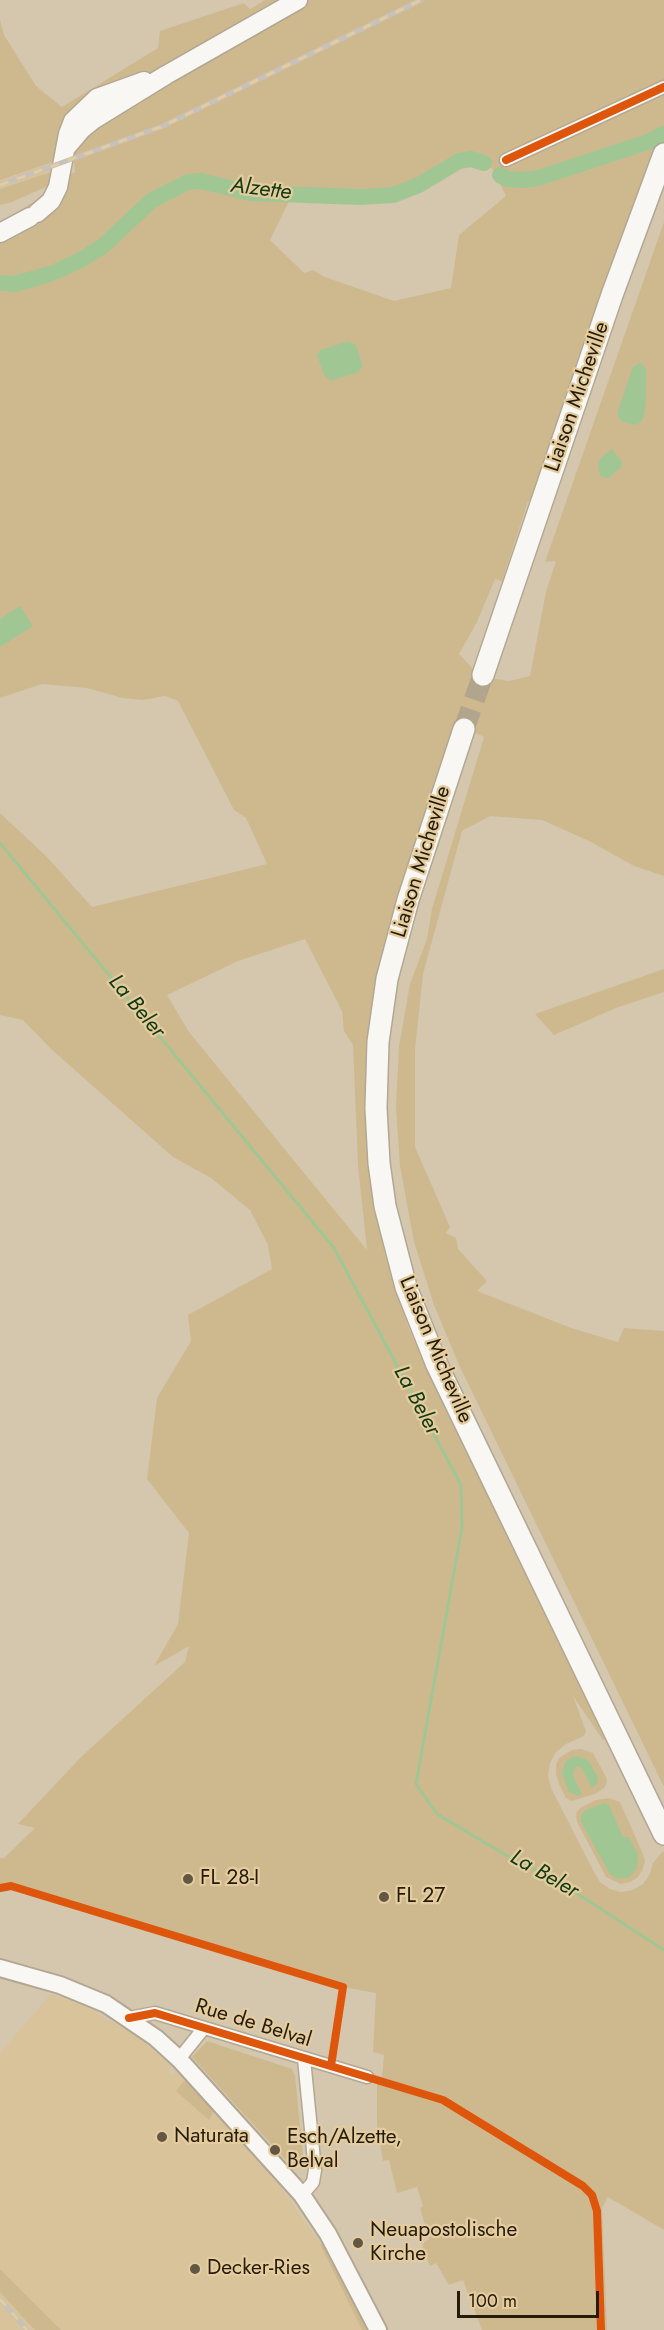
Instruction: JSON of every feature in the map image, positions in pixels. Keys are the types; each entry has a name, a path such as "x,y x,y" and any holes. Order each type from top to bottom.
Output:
{"highway":[{"name":"Liaison Micheville","path":"664,154 612,295 489,677 664,186"},
{"name":"Liaison Micheville","path":"664,1806 453,1372 430,1320 406,1245 392,1169 388,1107 390,1045 399,981 470,731 408,900 387,979 378,1042 376,1108 379,1163 385,1206 406,1287 437,1365 664,1834"}],"main road":[{"path":"0,233 34,215 51,201 58,187 68,134 73,121 97,98 118,89 166,75 298,0"},
{"path":"0,1968 85,1994 129,2018 179,2059 302,2195 328,2234 378,2330"}],"street":[{"path":"506,160 664,87"},
{"name":"Rue de Belval","path":"129,2018 155,2013 367,2077"},
{"path":"179,2059 204,2028"},
{"name":"Rue de Belval","path":"302,2195 313,2182 315,2170 304,2059"}],"shaded area":[{"path":"265,0 664,0 664,130 645,172 602,291 532,502 528,501 502,581 495,579 477,622 459,654 473,669 490,678 509,681 530,676 546,592 556,561 545,562 664,222 664,876 634,866 589,841 542,820 490,816 462,831 423,974 415,1049 415,1147 450,1227 446,1233 456,1238 458,1249 487,1281 477,1291 571,1328 618,1342 624,1328 664,1331 664,1787 459,1365 434,1305 414,1242 400,1166 396,1107 399,1046 410,984 427,939 432,909 484,737 472,731 453,728 400,897 378,977 386,1250 384,1251 392,1278 409,1329 427,1369 607,1738 603,1740 573,1696 586,1731 584,1736 566,1744 556,1752 550,1763 548,1775 551,1788 594,1872 600,1882 610,1889 621,1892 633,1890 643,1884 650,1874 653,1863 663,1851 664,1853 664,2230 608,2197 602,2208 607,2330 482,2330 463,2280 449,2285 436,2263 430,2266 423,2249 423,2243 429,2239 417,2187 397,2193 389,2160 383,2161 377,2125 377,2084 366,2080 367,2073 382,2077 384,2055 373,2052 376,1993 343,1987 11,1886 0,1888 0,1858 4,1858 35,1828 18,1824 81,1757 185,1662 189,1646 154,1666 178,1624 189,1533 147,1479 157,1398 191,1341 188,1315 272,1269 268,1245 250,1210 211,1178 173,1157 51,1049 23,1020 0,1015 0,813 47,857 92,907 267,864 246,818 234,810 178,701 165,696 143,700 123,698 87,688 42,684 0,698 0,222 42,197 50,185 0,205 0,189 54,171 51,184 75,172 73,155 0,180 0,20 4,35 36,86 62,107 158,48 160,31 244,3 250,9","holes":["471,159 484,163 500,175 497,178 506,196 459,235 451,288 394,301 325,277 313,270 304,273 270,240 292,195 361,197 393,195 419,185 458,161","305,939 342,1011 344,1031 353,1045 358,1166 367,1250 189,1032 167,995 238,961"]},
{"path":"55,160 54,171 0,189 0,180"},
{"path":"349,341 356,345 363,366 358,372 330,380 324,375 317,355 320,350"},
{"path":"639,363 646,369 646,399 644,416 641,422 635,425 623,422 618,417 618,410 633,367"},
{"path":"612,449 622,462 621,467 609,478 602,477 598,463"},
{"path":"20,606 33,626 0,647 0,619"},
{"path":"664,969 664,992 616,1008 554,1035 535,1014"},
{"path":"581,1749 593,1753 607,1782 604,1788 595,1794 572,1801 566,1798 559,1784 556,1765 559,1758 572,1750"},
{"path":"574,1756 587,1759 598,1777 597,1783 592,1788 582,1769 575,1767 573,1775 581,1793 579,1796 569,1792 562,1774 565,1762"},
{"path":"609,1798 620,1802 645,1862 637,1878 621,1884 606,1877 577,1822 576,1813 580,1808 596,1800"},
{"path":"604,1803 609,1805 623,1837 629,1837 638,1855 637,1868 628,1878 615,1878 610,1874 581,1822 584,1811"},
{"path":"51,1994 96,2011 95,2013 138,2037 172,2067 168,2071 173,2075 178,2070 188,2080 183,2082 176,2091 212,2116 214,2110 276,2181 320,2243 362,2330 61,2330 0,2269 0,2053"},
{"path":"207,2041 292,2069 295,2076 304,2165 297,2165 284,2158 192,2057"},
{"path":"188,2080 214,2110 209,2120 176,2091 183,2082"},
{"path":"320,2244 324,2244 373,2330 362,2330"},
{"path":"0,2269 61,2330 35,2330 0,2292"},
{"path":"0,2292 29,2324 35,2330 0,2330"}],"waterway":[{"name":"Alzette","path":"500,175 507,179 538,178 645,143 664,134"},
{"name":"Alzette","path":"57,271 103,246 151,201 188,182 201,181 250,193 361,197 393,195 419,185 459,161 471,159 484,163"},
{"name":"Alzette","path":"0,283 15,284 50,274"},
{"name":"La Beler","path":"0,843 334,1248 461,1485 462,1527 416,1784 437,1814 504,1854 561,1883 664,1950"}],"tunnel":[{"path":"464,729 483,675"}],"railway":[{"path":"0,185 163,126 421,0"},
{"path":"0,2299 27,2330"}],"cycle path":[{"path":"506,160 664,87"},
{"path":"0,1888 11,1886 343,1987 331,2066"},
{"path":"129,2018 155,2013 443,2100 583,2186 592,2195 597,2211 601,2330"}],"place":[{"name":"FL 28-I","path":"188,1879"},
{"name":"FL 27","path":"384,1897"},
{"name":"Naturata","path":"162,2137"},
{"name":"Esch/Alzette, Belval","path":"275,2150"},
{"name":"Neuapostolische Kirche","path":"358,2243"},
{"name":"Decker-Ries","path":"195,2269"}]}
